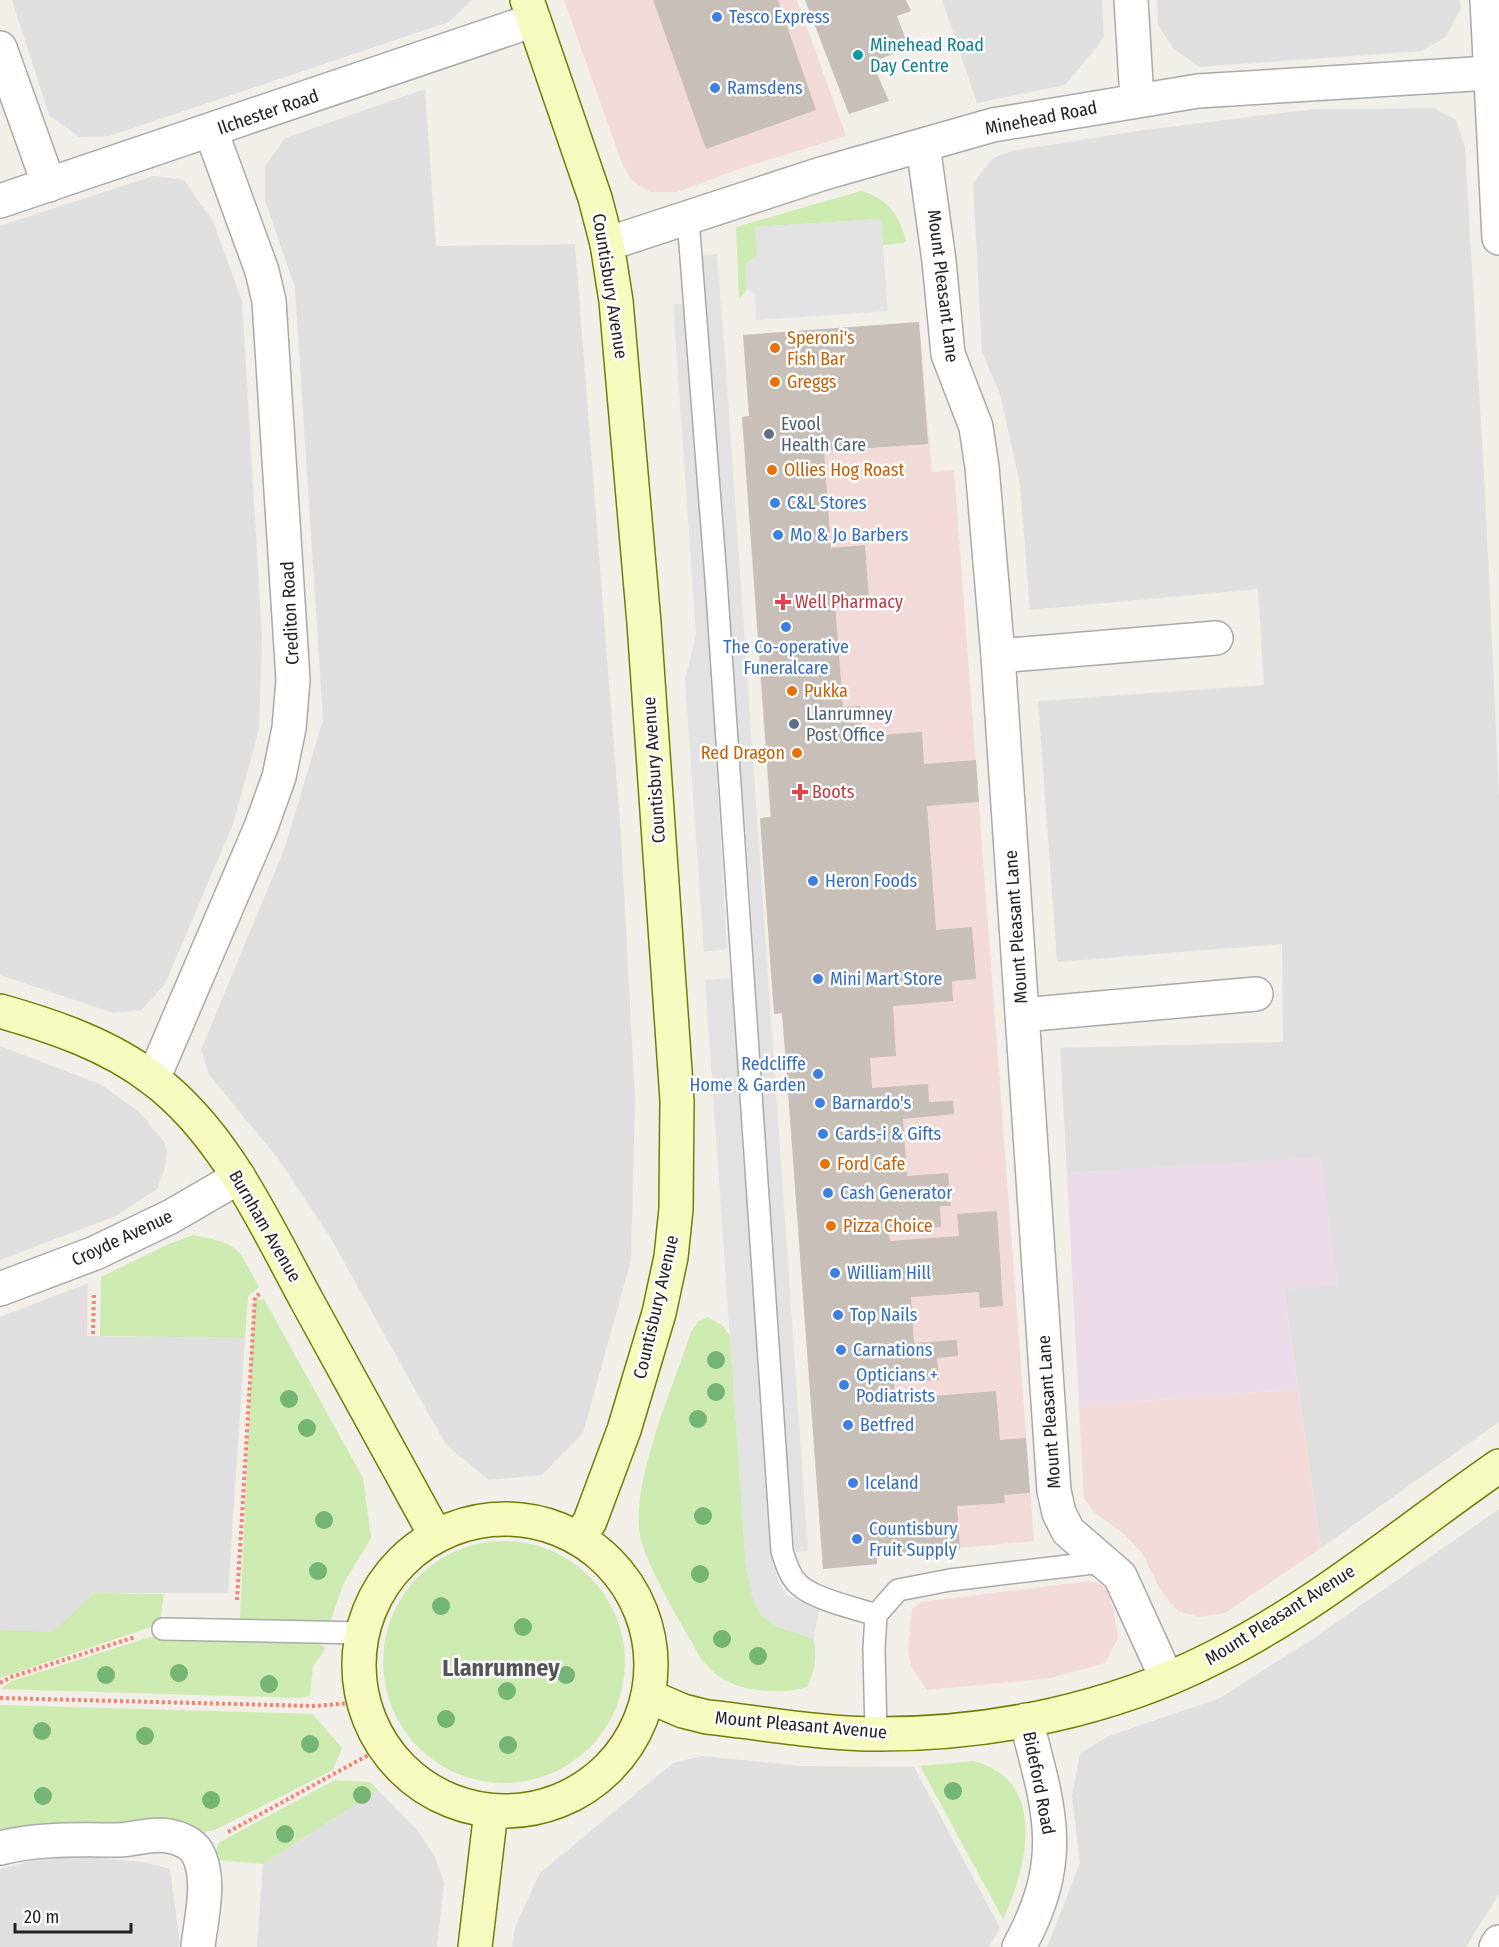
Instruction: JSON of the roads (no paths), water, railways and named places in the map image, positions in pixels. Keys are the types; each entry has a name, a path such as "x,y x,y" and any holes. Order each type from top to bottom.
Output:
{"street":[{"path":"1131,0 1137,100"},
{"path":"1487,0 1499,238"},
{"name":"Ilchester Road","path":"0,201 211,131 531,10"},
{"name":"Countisbury Avenue","path":"531,10 578,143 607,244 616,301 632,464 676,1100 678,1160 671,1257 657,1319 624,1430 590,1521 579,1539"},
{"path":"0,48 49,185"},
{"name":"Minehead Road","path":"607,244 688,219 747,197 993,125 1198,91 1490,73"},
{"name":"Crediton Road","path":"153,1079 261,827 279,777 289,728 293,680 269,301 262,271 211,131"},
{"name":"Mount Pleasant Lane","path":"923,145 935,220 948,354 976,427 982,467 998,656 1054,1491 1059,1513 1068,1531 1119,1576 1130,1595 1167,1679"},
{"path":"998,656 1216,638"},
{"path":"1022,1015 1256,994"},
{"name":"Burnham Avenue","path":"0,1011 92,1043 153,1079 196,1120 238,1177 436,1536"},
{"name":"Croyde Avenue","path":"0,1289 95,1253 170,1217 238,1177"},
{"name":"Mount Pleasant Avenue","path":"648,1696 683,1711 707,1717 876,1734 966,1729 1026,1720 1081,1707 1167,1679 1213,1658 1256,1634 1337,1583 1499,1466"},
{"path":"512,1519 548,1524 579,1539 611,1563 630,1588 644,1618 651,1652 648,1696 632,1738 599,1778 583,1789 546,1806 491,1810 469,1808 425,1788 402,1771 383,1747 371,1725 363,1702 358,1666 362,1633 376,1594 394,1571 416,1550 436,1536 476,1522 512,1519"},
{"name":"Bideford Road","path":"1019,1947 1043,1895 1051,1835 1041,1780 1026,1720"},
{"path":"475,1947 491,1810"},
{"path":"0,1848 23,1842 169,1836 181,1839 196,1850 202,1865 204,1890 198,1947"},
{"path":"1496,1947 1499,1942"}],"lane":[{"path":"688,219 716,579 782,1551 789,1572 799,1586 876,1615"},
{"path":"876,1734 874,1649 876,1615 898,1590 950,1580 1102,1562"},
{"path":"163,1629 362,1633"}],"place":[{"name":"Tesco Express","path":"717,17"},
{"name":"Minehead Road Day Centre","path":"858,55"},
{"name":"Ramsdens","path":"715,88"},
{"name":"Speroni's Fish Bar","path":"775,348"},
{"name":"Greggs","path":"775,382"},
{"name":"Evool Health Care","path":"769,434"},
{"name":"Ollies Hog Roast","path":"772,470"},
{"name":"C&L Stores","path":"775,503"},
{"name":"Mo & Jo Barbers","path":"778,535"},
{"name":"Well Pharmacy","path":"783,602"},
{"name":"The Co-operative Funeralcare","path":"786,627"},
{"name":"Pukka","path":"792,691"},
{"name":"Llanrumney Post Office","path":"794,724"},
{"name":"Red Dragon","path":"797,753"},
{"name":"Boots","path":"800,792"},
{"name":"Heron Foods","path":"813,881"},
{"name":"Mini Mart Store","path":"818,979"},
{"name":"Redcliffe Home & Garden","path":"818,1074"},
{"name":"Barnardo's","path":"820,1103"},
{"name":"Cards-i & Gifts","path":"823,1134"},
{"name":"Ford Cafe","path":"825,1164"},
{"name":"Cash Generator","path":"828,1193"},
{"name":"Pizza Choice","path":"831,1226"},
{"name":"William Hill","path":"835,1273"},
{"name":"Top Nails","path":"838,1315"},
{"name":"Carnations","path":"841,1350"},
{"name":"Opticians + Podiatrists","path":"844,1385"},
{"name":"Betfred","path":"848,1425"},
{"name":"Iceland","path":"853,1483"},
{"name":"Countisbury Fruit Supply","path":"857,1539"}],"district":[{"name":"Llanrumney","path":"501,1668"}]}
